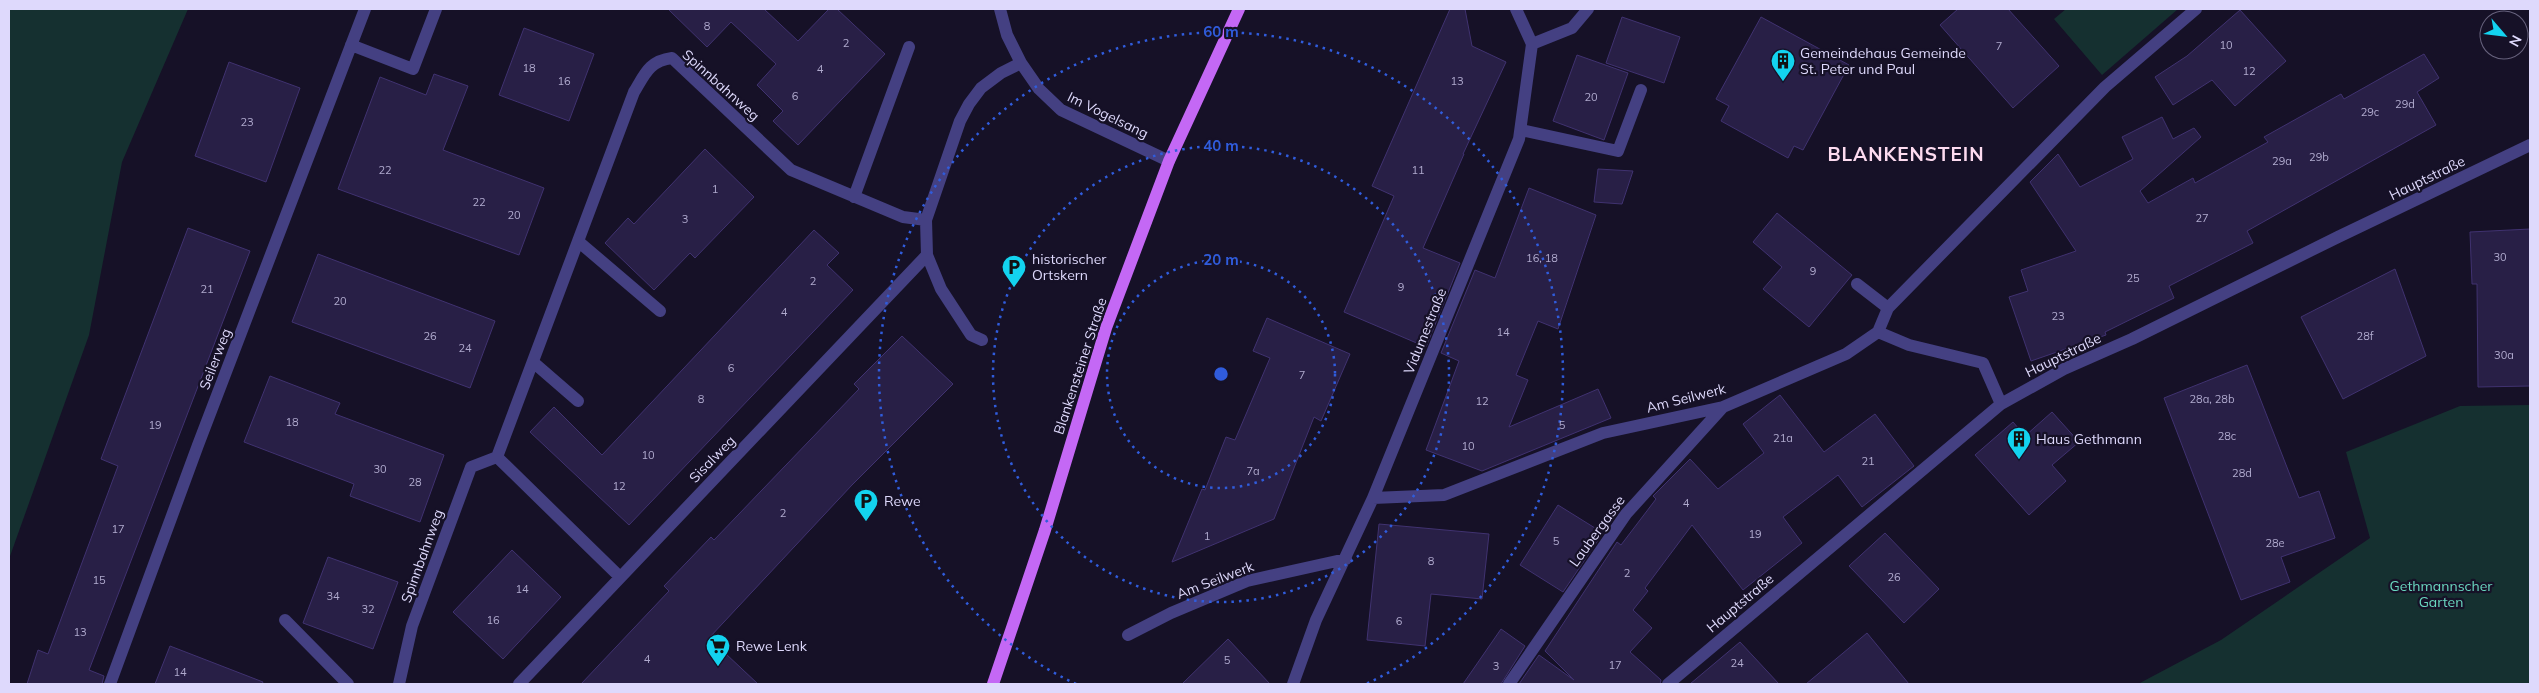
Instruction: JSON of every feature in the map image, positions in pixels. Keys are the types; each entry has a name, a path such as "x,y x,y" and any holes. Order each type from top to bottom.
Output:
{"main road":[{"name":"Blankensteiner Straße","path":"993,684 1039,547 1106,328 1169,161 1239,9"}],"street":[{"name":"Seilerweg","path":"110,684 198,445 365,9"},
{"path":"351,46 412,69 436,9"},
{"name":"Im Vogelsang","path":"1000,9 1008,35 1021,64 1039,89 1061,110 1169,161"},
{"path":"1516,9 1532,44 1572,28 1588,9"},
{"path":"2002,404 1983,363 1909,345 1878,332 1888,308 2105,87 2196,9"},
{"name":"Vidumestraße","path":"1293,684 1316,620 1373,498 1521,130 1532,44"},
{"path":"854,197 909,47"},
{"name":"Spinnbahnweg","path":"399,684 412,626 471,467 497,458 634,92 647,70 658,60 672,58 791,170 903,218 926,220"},
{"path":"982,340 971,336 940,289 927,254 926,220 960,121 969,104 981,88 1001,73 1021,64"},
{"path":"1521,130 1618,151 1641,90"},
{"name":"Hauptstraße","path":"1668,684 2002,404 2064,370 2132,339 2530,145"},
{"path":"579,242 660,311"},
{"name":"Sisalweg","path":"519,684 927,254"},
{"path":"1857,284 1888,308"},
{"name":"Am Seilwerk","path":"1373,498 1444,495 1603,433 1723,407 1846,354 1878,332"},
{"path":"533,362 578,401"},
{"name":"Laubergasse","path":"1509,684 1626,514 1723,407"},
{"path":"497,458 620,577"},
{"name":"Am Seilwerk","path":"1128,635 1171,613 1247,581 1346,559"},
{"path":"285,620 348,684"}],"green space":[{"path":"9,9 188,9 122,162 89,335 9,559"},
{"path":"2066,9 2178,9 2102,75 2054,19"},
{"name":"Gethmannscher Garten","path":"2530,405 2530,684 2138,684 2221,640 2370,538 2346,452 2460,406"}],"building":[{"path":"668,9 764,9 798,41 829,9 837,9 885,54 798,145 773,121 783,111 757,85 776,64 731,22 707,47"},
{"path":"1450,9 1465,9 1472,46 1506,62 1463,154 1423,248 1460,263 1426,347 1344,312 1394,196 1372,186"},
{"path":"1958,9 2008,9 2059,66 2013,108 1940,25"},
{"path":"2240,10 2286,61 2235,106 2212,80 2173,105 2155,77 2187,56"},
{"path":"1622,17 1680,37 1664,83 1606,63"},
{"name":"Gemeindehaus Gemeinde St. Peter und Paul","path":"1761,17 1849,65 1803,150 1794,146 1788,158 1721,121 1729,106 1716,99"},
{"path":"524,28 594,54 569,121 499,95"},
{"path":"2424,54 2439,78 2417,92 2436,125 2247,231 2253,243 2169,286 2174,298 2105,332 2106,335 2031,361 2009,297 2028,291 2021,270 2076,251 2030,182 2058,154 2080,187 2133,159 2122,137 2162,117 2173,139 2194,128 2201,137 2140,191 2148,203 2193,178 2195,183 2268,142 2264,137 2341,94 2344,99"},
{"path":"1577,55 1628,73 1604,140 1553,121"},
{"path":"229,62 300,88 266,182 195,156"},
{"path":"434,74 468,86 443,150 544,188 519,255 338,189 380,77 426,95"},
{"path":"705,149 754,197 695,258 690,253 654,290 605,243 628,218 634,224"},
{"path":"1598,169 1633,171 1622,204 1594,202"},
{"path":"1529,188 1596,215 1558,329 1538,321 1516,375 1528,380 1509,427 1598,389 1611,418 1482,471 1426,450 1459,361 1441,353 1475,270 1495,278"},
{"path":"1777,213 1852,275 1809,327 1763,289 1782,267 1753,242"},
{"path":"188,228 250,251 89,670 104,676 102,684 27,684 38,650 48,654 118,466 101,459"},
{"path":"2530,229 2530,386 2478,387 2477,284 2472,284 2470,232"},
{"path":"814,230 839,253 827,265 853,290 629,525 530,432 554,407 602,455"},
{"path":"318,254 495,321 470,388 292,322"},
{"path":"2395,269 2426,356 2343,399 2301,317"},
{"path":"1267,318 1350,354 1321,421 1314,417 1274,519 1172,562 1202,489 1205,490 1226,437 1235,440 1270,358 1253,351"},
{"path":"902,336 953,384 852,485 709,638 758,684 581,684 669,591 664,586 711,537 714,540 859,389 854,384"},
{"path":"2247,365 2299,498 2319,491 2335,538 2281,557 2290,582 2241,600 2164,398"},
{"path":"270,376 340,403 335,414 444,455 420,522 350,496 354,484 244,442"},
{"path":"1780,395 1824,452 1875,414 1914,466 1862,507 1838,475 1783,517 1802,543 1743,590 1692,525 1645,588 1648,591 1633,610 1652,628 1630,652 1661,680 1660,684 1519,684 1539,655 1574,680 1545,651 1617,542 1621,545 1656,499 1653,496 1690,459 1718,489 1764,453 1743,424"},
{"name":"Haus Gethmann","path":"2052,412 2079,442 2052,465 2066,481 2029,515 1975,455 2013,422 2025,436"},
{"path":"1558,505 1603,533 1563,592 1520,565"},
{"path":"1379,524 1489,534 1482,599 1431,594 1425,646 1367,640"},
{"path":"1885,533 1939,589 1904,623 1849,566"},
{"path":"512,550 561,597 503,659 453,612"},
{"path":"328,557 398,582 373,649 303,623"},
{"path":"1501,629 1525,646 1501,684 1463,684"},
{"path":"1867,633 1909,684 1806,684"},
{"path":"1228,639 1270,684 1182,684"},
{"path":"1740,642 1779,684 1690,684"},
{"path":"170,646 263,682 262,684 155,684"}],"place":[{"name":"Gemeindehaus Gemeinde St. Peter und Paul","path":"1783,82"},
{"name":"historischer Ortskern","path":"1014,288"},
{"name":"Haus Gethmann","path":"2019,460"},
{"name":"Rewe","path":"866,522"},
{"name":"Rewe Lenk","path":"718,667"}],"district":[{"name":"BLANKENSTEIN","path":"1906,154"}]}
